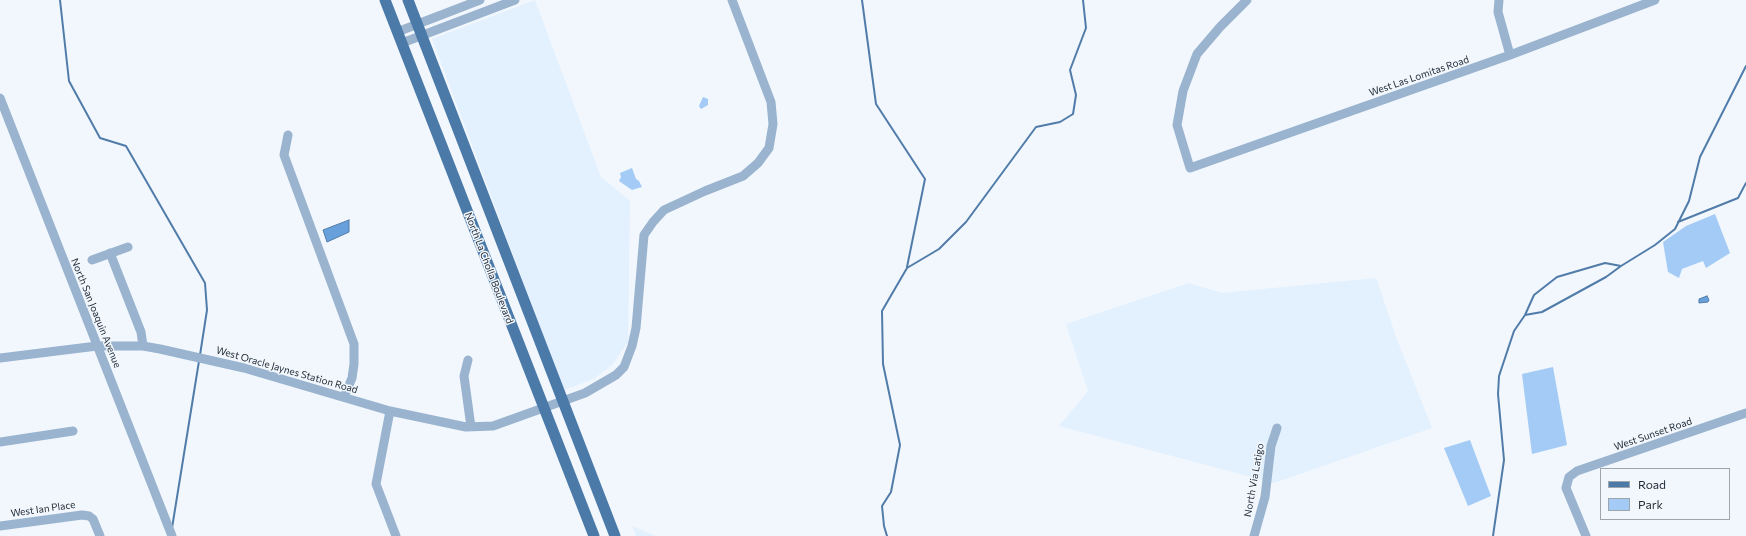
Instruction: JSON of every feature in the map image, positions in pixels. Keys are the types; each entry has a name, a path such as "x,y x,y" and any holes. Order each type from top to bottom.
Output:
{"main road":[{"name":"North La Cholla Boulevard","path":"385,0 594,536"},
{"name":"North La Cholla Boulevard","path":"408,0 615,536"}],"street":[{"path":"398,32 480,0"},
{"path":"402,43 516,0"},
{"name":"West Oracle Jaynes Station Road","path":"0,358 96,346 143,346 244,368 390,411 471,427 493,426 562,402 599,386 616,375 624,367 632,346 636,328 644,235 653,222 664,210 705,191 743,176 758,163 769,148 773,124 771,102 732,0"},
{"name":"West Las Lomitas Road","path":"1247,0 1220,26 1197,54 1183,91 1177,126 1190,168 1510,55 1655,0"},
{"path":"1499,0 1498,12 1510,55"},
{"name":"North San Joaquin Avenue","path":"0,98 96,346 172,536"},
{"path":"288,135 284,155 354,344 352,378 344,397"},
{"path":"92,260 128,247"},
{"path":"110,253 141,332 143,346"},
{"path":"468,360 464,376 464,396 471,427"},
{"path":"390,411 376,484 396,536"},
{"name":"West Sunset Road","path":"1586,536 1566,488 1568,477 1577,471 1746,414"},
{"name":"North Via Latigo","path":"1254,536 1265,497 1270,446 1277,428"},
{"path":"0,442 73,432"},
{"name":"West Ian Place","path":"0,526 90,514 100,536"}],"shaded area":[{"path":"535,0 601,177 630,201 628,342 613,364 594,379 564,390 432,39"},
{"path":"349,220 349,232 327,242 323,230"},
{"path":"1376,278 1396,337 1432,428 1274,483 1059,426 1088,391 1066,324 1189,283 1222,293"},
{"path":"1707,296 1709,300 1708,302 1699,303 1699,299"},
{"path":"632,526 656,536 636,536"}],"green space":[{"path":"703,97 708,99 708,105 701,109 699,106"},
{"path":"632,168 636,179 642,187 632,190 619,181 621,177 620,173"},
{"path":"1715,214 1730,253 1706,268 1703,261 1682,269 1679,278 1668,272 1663,242 1686,226"},
{"path":"1553,367 1567,445 1532,454 1522,374"},
{"path":"1470,440 1491,496 1468,506 1444,448"}],"waterway":[{"path":"60,0 69,81 100,138 126,146 205,283 207,310 200,355"},
{"path":"862,0 876,104 925,179 907,267"},
{"path":"887,536 884,526 882,506 891,492 900,445 883,364 882,311 907,268 939,249 966,222 1036,127 1060,122 1073,114 1076,95 1070,70 1086,28 1083,0"},
{"path":"1493,536 1504,460 1498,394 1499,376 1514,331 1525,315 1534,295 1557,277 1605,263 1621,266 1655,245 1675,229 1689,201 1700,157 1746,66"},
{"path":"1678,222 1738,198 1746,183"},
{"path":"1525,315 1542,312 1606,277 1621,266"},
{"path":"172,528 199,361"}]}
